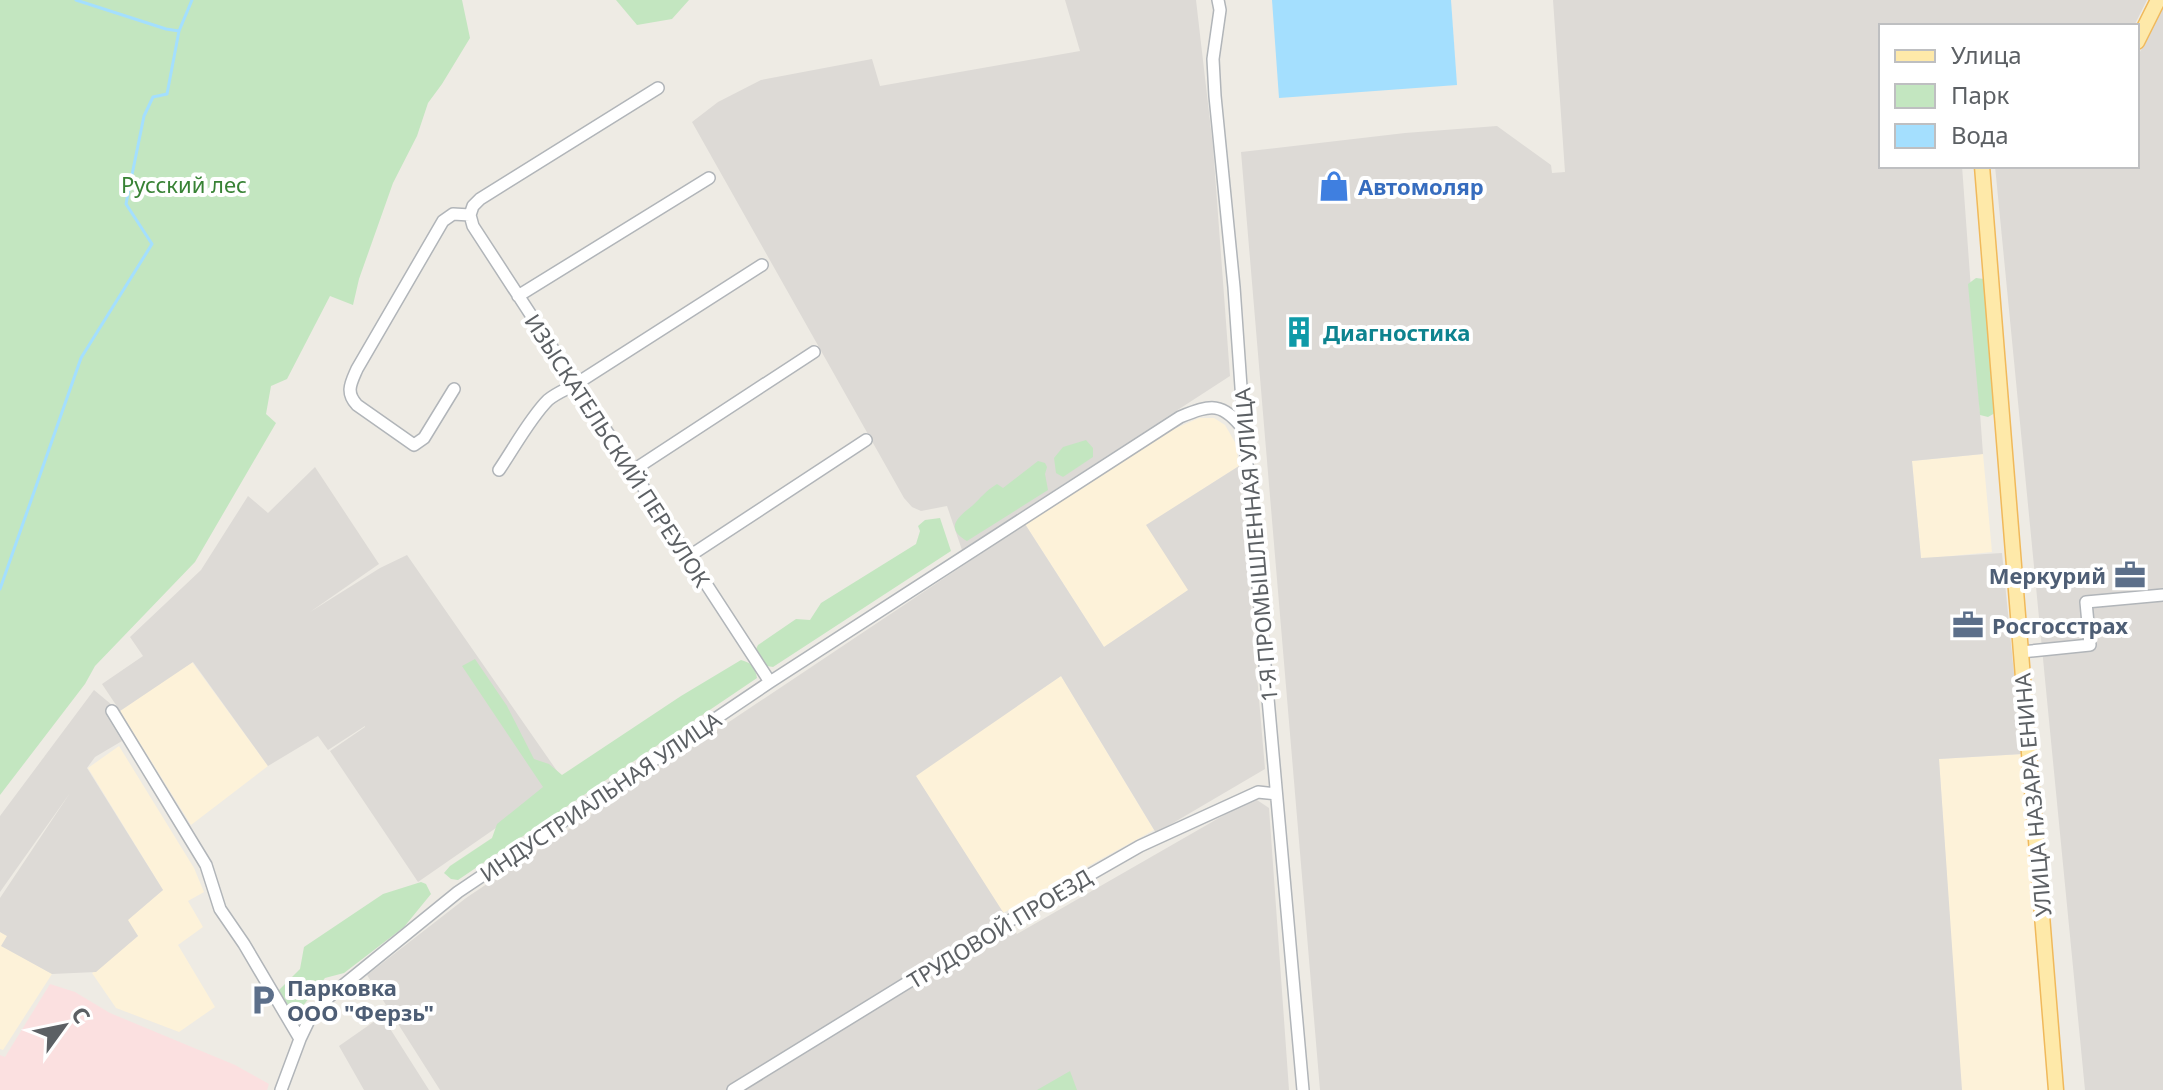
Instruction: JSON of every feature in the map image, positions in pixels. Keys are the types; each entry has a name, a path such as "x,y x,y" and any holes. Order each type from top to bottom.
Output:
{"main road":[{"path":"2139,38 2158,0"},
{"name":"УЛИЦА НАЗАРА ЕНИНА","path":"1982,168 2056,1090"}],"street":[{"name":"1-Я ПРОМЫШЛЕННАЯ УЛИЦА","path":"1218,0 1220,10 1213,59 1215,96 1303,1090"},
{"path":"454,389 424,438 414,445 357,405 351,399 349,390 357,369 443,221 453,214 470,215 480,199 658,88"},
{"path":"518,296 709,178"},
{"name":"ИЗЫСКАТЕЛЬСКИЙ ПЕРЕУЛОК","path":"470,215 473,226 770,682"},
{"path":"499,470 547,401 762,265"},
{"path":"632,471 814,352"},
{"name":"ИНДУСТРИАЛЬНАЯ УЛИЦА","path":"281,1090 311,1016 330,996 448,899 770,682 1180,417 1201,408 1218,408 1232,415 1244,430"},
{"path":"688,557 866,440"},
{"path":"2021,652 2090,645 2086,602 2163,595"},
{"path":"112,711 206,865 220,909 300,1039"},
{"name":"ТРУДОВОЙ ПРОЕЗД","path":"733,1090 988,933 1147,842 1257,792 1276,794"}],"shaded area":[{"path":"1065,0 1196,0 1213,147 1230,376 962,550 947,506 921,511 904,498 692,122 718,102 761,80 872,59 880,86 1080,51"},
{"path":"1553,0 2147,0 2135,24 1879,24 1879,168 1962,168 1983,454 1912,461 1921,558 2002,553 2022,754 1939,759 1962,1090 1320,1090 1241,152 1497,126 1551,165 1552,173 1565,172"},
{"path":"2163,5 2163,1090 2085,1090 1995,168 2139,168 2139,54"},
{"path":"1199,418 1214,418 1225,425 1236,444 1239,466 1147,525 1189,590 1104,647 1025,524 1118,461 1165,433"},
{"path":"1983,454 1992,552 1921,559 1912,461"},
{"path":"1239,466 1265,769 1156,833 1061,676 916,776 1017,934 1245,803 1257,800 1269,808 1289,1090 440,1090 367,975 466,898 1025,524 1104,647 1188,590 1146,525"},
{"path":"315,467 379,564 310,612 380,568 407,555 564,781 418,882 330,751 365,726 328,750 318,736 268,766 193,662 120,711 102,684 143,656 130,637 201,570 248,496 268,513"},
{"path":"192,662 268,766 191,825 120,711"},
{"path":"1061,676 1154,830 1003,913 915,775"},
{"path":"94,690 112,705 106,715 122,741 95,757 87,768 163,890 128,920 138,936 96,972 52,974 1,946 7,936 0,932 0,898 70,793 0,892 0,816"},
{"path":"119,746 194,868 204,892 188,901 203,927 178,945 215,1007 179,1032 116,1008 92,973 138,936 127,920 163,890 88,768"},
{"path":"2022,754 2050,1090 1961,1090 1939,759"},
{"path":"0,932 7,936 2,946 52,974 3,1050 0,1049"},
{"path":"50,984 75,992 110,1013 235,1065 269,1084 267,1090 0,1090 0,1055 5,1057"},
{"path":"382,1016 429,1090 364,1090 339,1046"}],"green space":[{"name":"Русский лес","path":"0,0 462,0 470,38 428,103 417,136 393,183 353,305 330,296 287,379 271,386 266,414 276,423 195,562 95,666 85,684 0,795"},
{"path":"616,0 689,0 672,19 637,25"},
{"path":"1976,278 1984,279 1995,413 1988,417 1980,415 1968,284"},
{"path":"1086,440 1093,448 1093,457 1063,477 1056,473 1054,458 1063,447"},
{"path":"1038,461 1047,467 1048,490 967,541 956,532 956,523 962,514 993,487 997,484 1003,488"},
{"path":"940,518 951,551 773,667 767,666 756,649 758,645 796,619 810,620 821,603 916,544 920,531 918,526 925,520"},
{"path":"475,659 507,706 534,759 549,764 562,775 741,660 752,666 757,678 458,880 444,873 492,838 497,824 543,787 462,666"},
{"path":"421,882 426,884 431,894 404,927 344,973 325,978 298,1012 293,1013 278,991 300,969 304,947 383,894"},
{"path":"1070,1071 1077,1090 1037,1090"}],"water":[{"path":"1272,0 1451,0 1457,85 1279,98"}],"waterway":[{"path":"76,0 179,31"},
{"path":"0,589 81,358 152,244 126,204 144,116 153,97 167,94 179,31 192,0"}],"place":[{"name":"Автомоляр","path":"1334,186"},
{"name":"Диагностика","path":"1299,332"},
{"name":"Меркурий","path":"2130,575"},
{"name":"Росгосстрах","path":"1968,625"},
{"name":"Парковка ООО \"Ферзь\"","path":"263,1000"}]}
